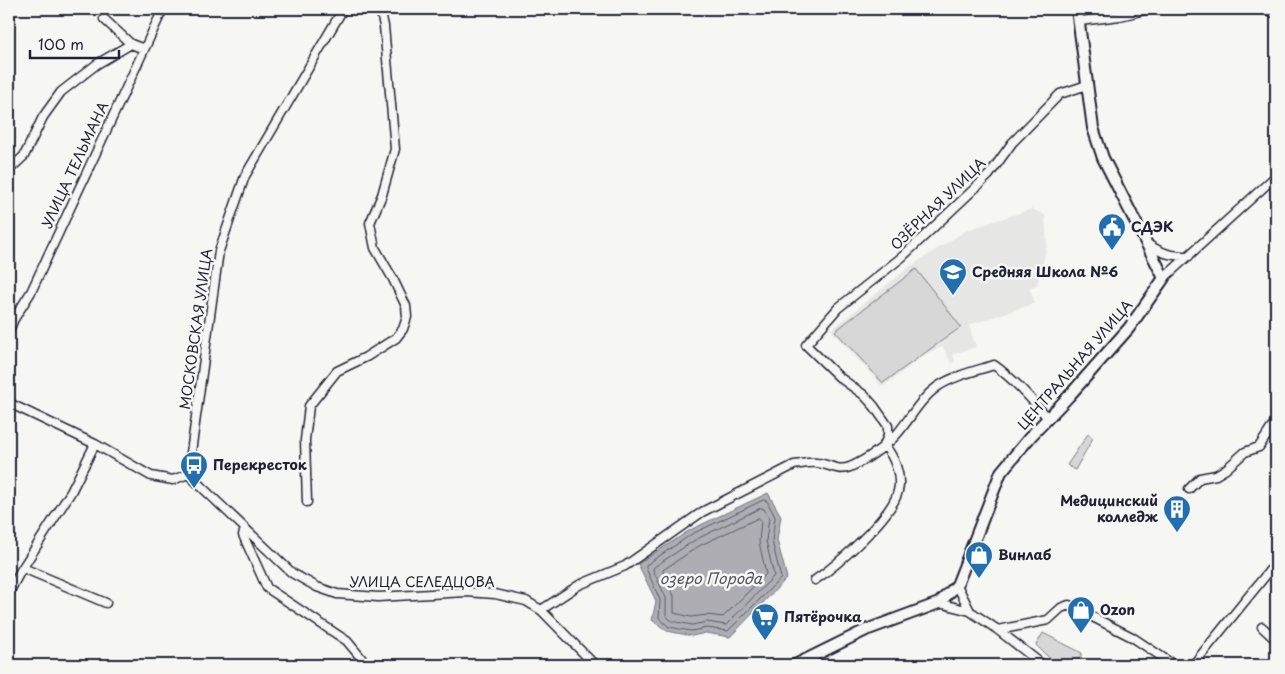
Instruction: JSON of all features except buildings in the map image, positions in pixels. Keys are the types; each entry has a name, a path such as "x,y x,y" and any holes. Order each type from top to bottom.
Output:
{"main road":[{"path":"1077,9 1093,128 1103,158 1164,278"},
{"name":"ЦЕНТРАЛЬНАЯ УЛИЦА","path":"939,603 957,585 1001,472 1129,328 1164,278"},
{"path":"796,665 866,630 939,603"}],"street":[{"name":"УЛИЦА ТЕЛЬМАНА","path":"9,331 14,319 31,292 164,9"},
{"name":"МОСКОВСКАЯ УЛИЦА","path":"188,474 219,251 245,176 343,9"},
{"path":"307,502 304,440 309,406 337,371 366,357 396,338 403,329 407,317 406,306 375,248 370,223 382,195 395,149 384,26 380,9"},
{"path":"1080,21 1120,16 1149,9"},
{"path":"1264,9 1276,14"},
{"path":"104,19 131,44 144,49"},
{"path":"9,170 24,156 43,117 61,92 97,64 131,44"},
{"name":"ОЗЁРНАЯ УЛИЦА","path":"884,445 888,436 888,426 874,406 864,395 839,378 806,345 838,308 902,257 988,175 1012,143 1060,94 1087,85"},
{"name":"ЦЕНТРАЛЬНАЯ УЛИЦА","path":"1164,278 1276,176"},
{"path":"1147,244 1161,253 1171,256 1189,256"},
{"path":"541,610 578,585 625,566 702,512 794,465 818,463 842,470 863,461 897,434 911,414 935,388 945,382 994,365 1020,386 1048,418"},
{"path":"9,403 95,444 151,476 173,480 188,474"},
{"path":"1189,488 1200,478 1216,475 1226,469 1245,452 1259,447 1276,420"},
{"path":"9,593 71,492 95,444"},
{"path":"815,580 829,571 880,521 891,507 898,491 898,476 893,458 884,445"},
{"name":"УЛИЦА СЕЛЕДЦОВА","path":"188,474 292,574 317,587 337,594 378,597 466,592 495,594 526,601 541,610 595,665"},
{"path":"245,529 243,535 267,588 347,641 367,665"},
{"path":"23,568 106,603"},
{"path":"1194,665 1273,572"},
{"path":"957,585 970,610"},
{"path":"939,603 970,610 1042,665"},
{"path":"998,630 1048,620 1061,608 1069,605 1132,637 1174,665"},
{"path":"1262,627 1276,640"}],"shaded area":[{"name":"Средняя Школа №6","path":"1032,209 1045,215 1047,246 1037,285 1029,288 1035,303 969,325 976,347 953,354 955,362 951,363 943,347 927,353 883,387 831,330 909,267 967,230"},
{"path":"916,269 961,327 883,383 835,331"},
{"path":"1088,434 1093,438 1075,470 1067,465"},
{"path":"1043,633 1082,653 1076,665 1062,664 1045,654 1036,645"}],"water":[{"name":"озеро Порода","path":"768,493 781,516 777,540 787,578 730,637 706,633 692,636 667,631 652,620 656,601 638,564 690,530"}],"place":[{"name":"СДЭК","path":"1112,251"},
{"name":"Средняя Школа №6","path":"953,296"},
{"name":"Перекресток","path":"194,489"},
{"name":"Медицинский колледж","path":"1177,533"},
{"name":"Винлаб","path":"979,579"},
{"name":"Ozon","path":"1081,634"},
{"name":"Пятёрочка","path":"765,641"}]}
